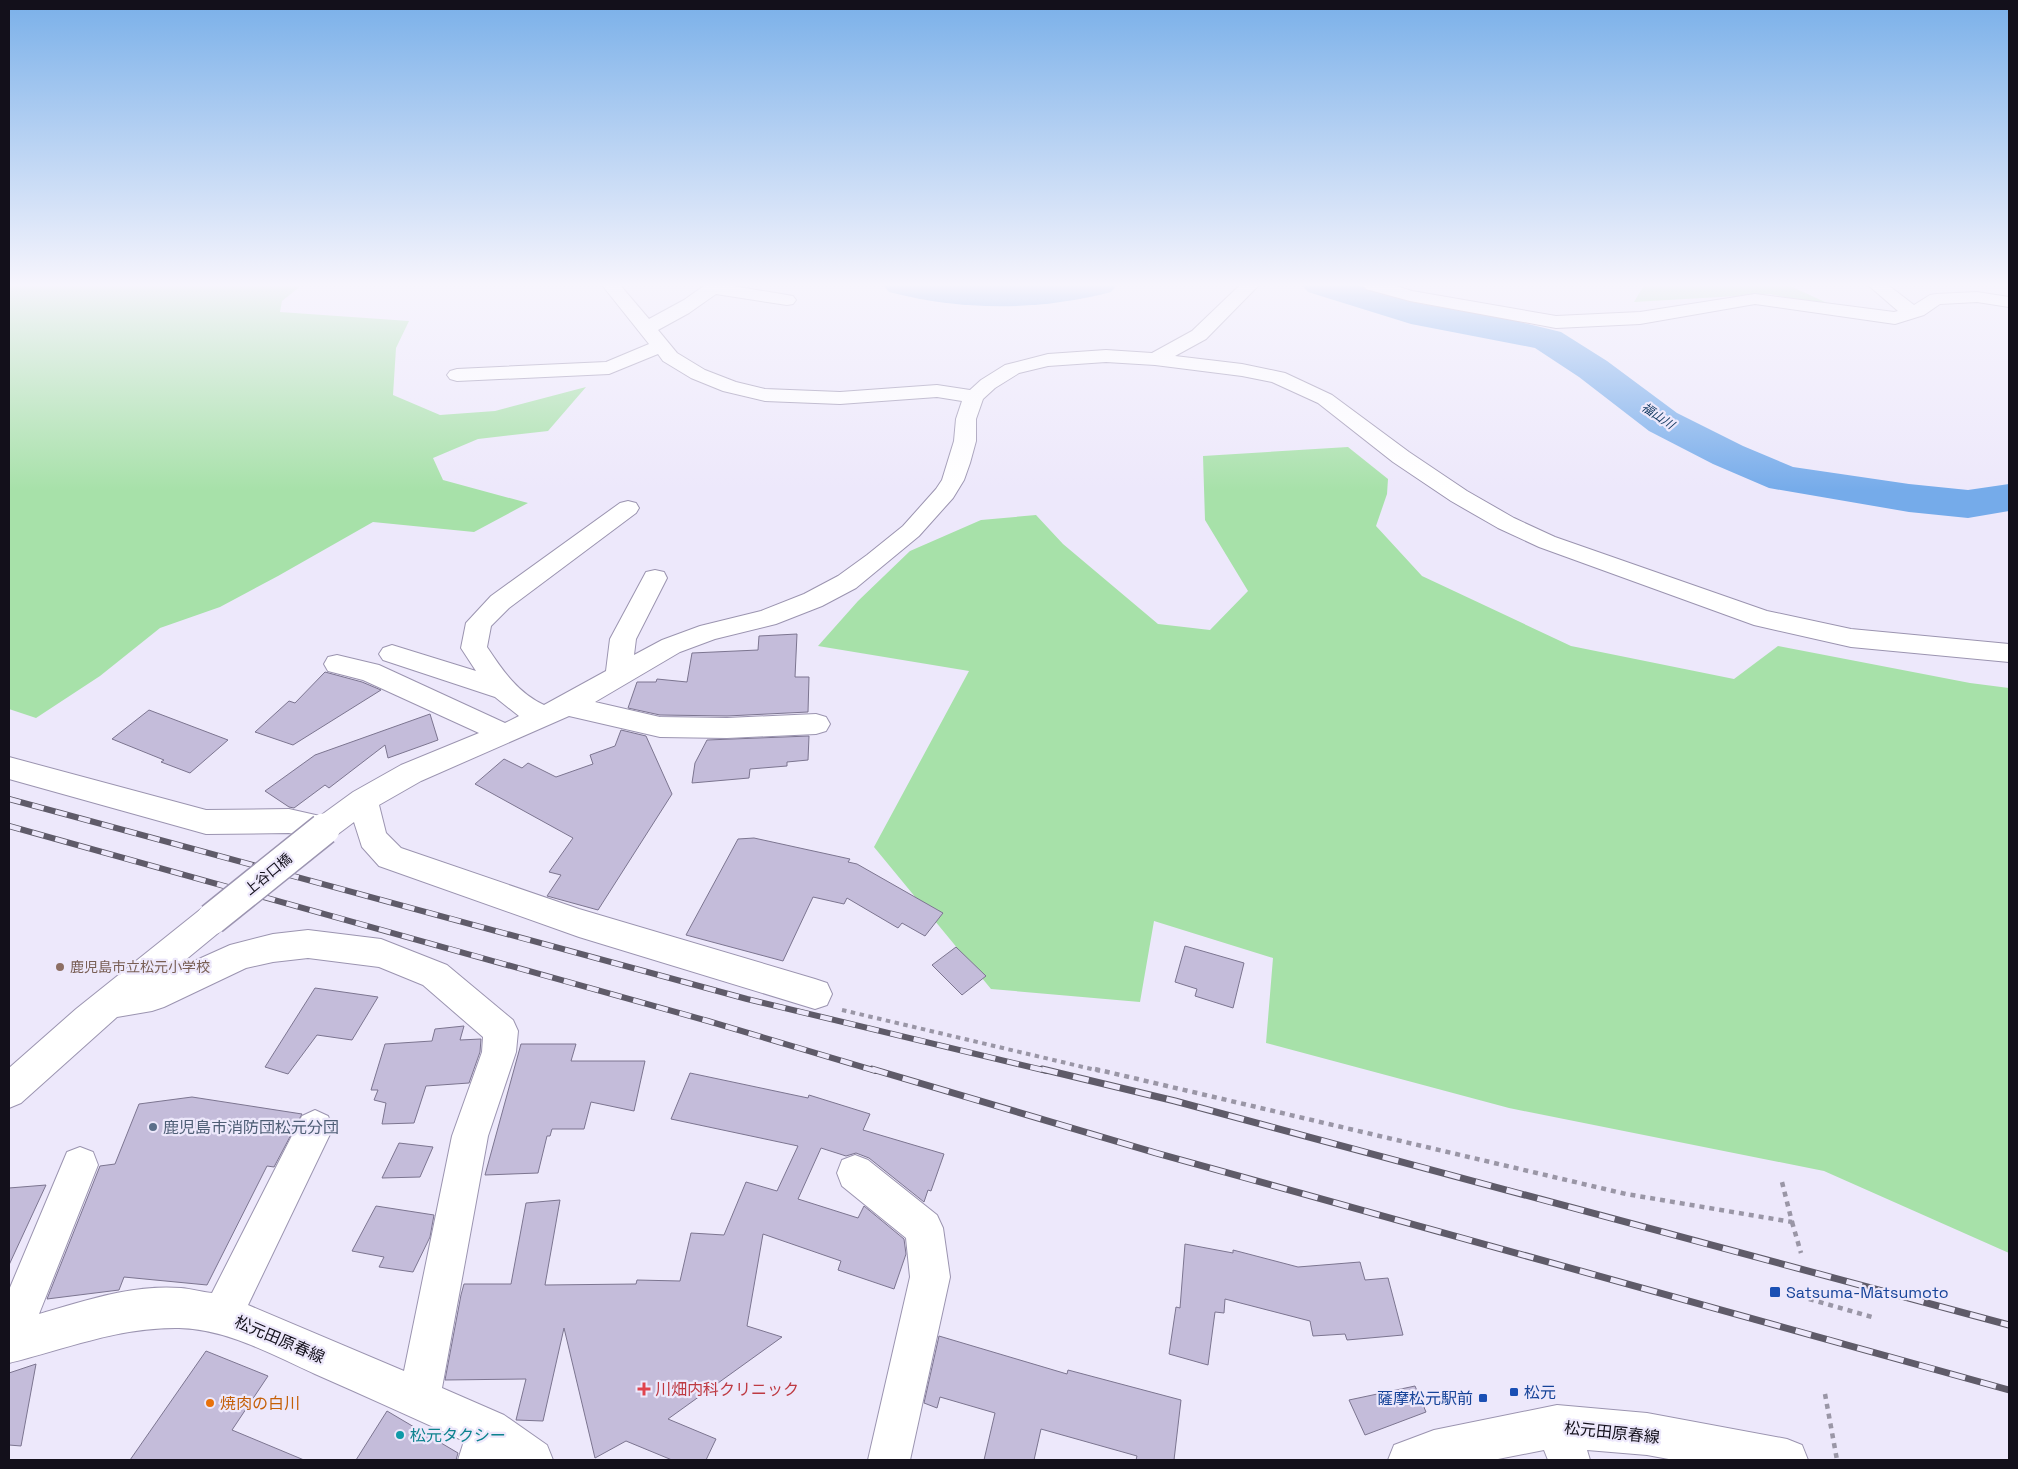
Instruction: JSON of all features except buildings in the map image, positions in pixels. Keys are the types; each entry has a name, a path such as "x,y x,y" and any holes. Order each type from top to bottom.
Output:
{"street":[{"path":"457,375 609,368 643,354"},
{"path":"667,354 670,358 698,374 730,387 765,395 840,398 937,391 974,398 988,384 1012,369 1048,360 1097,356 1155,359 1242,370 1278,377 1325,399 1401,457 1459,496 1506,523 1574,552 1762,619 1851,638 2009,654"},
{"path":"1155,359 1165,354"},
{"name":"上谷口橋","path":"9,1091 88,1020 324,829 363,800 410,772 503,735 556,711 671,646 709,632 767,618 813,600 847,582 910,531 946,493 959,463 965,441 966,419 974,398"},
{"path":"628,508 500,602 479,623 474,648 501,689 525,709 556,711 660,727 727,728 816,724"},
{"path":"619,674 624,639 655,578"},
{"path":"392,654 501,689"},
{"path":"337,664 370,672 489,726 503,735"},
{"path":"9,768 206,822 288,820 324,829"},
{"path":"363,800 373,838 390,858 579,923 815,994"},
{"path":"110,1003 152,996 241,955 273,948 308,944 381,953 435,976 501,1031 499,1052 470,1136 419,1399"},
{"path":"222,1315 315,1128"},
{"path":"9,1338 80,1165"},
{"path":"855,1173 924,1228 930,1276 890,1460"},
{"name":"松元田原春線","path":"9,1343 99,1318 148,1309 181,1308 222,1315 267,1332 419,1399 484,1445 532,1460"},
{"name":"松元田原春線","path":"1409,1460 1434,1451 1563,1443 1647,1434 1787,1460"}],"path":[{"path":"815,994 823,1005 1626,1194 1792,1222"},
{"path":"1782,1182 1801,1253"},
{"path":"1809,1300 1872,1317"},
{"path":"1825,1394 1836,1460"}],"green space":[{"path":"9,354 396,354 393,395 440,415 495,411 586,387 548,431 478,439 433,458 443,480 528,503 474,532 373,522 220,607 160,628 100,676 36,718 9,709"},
{"path":"1348,447 1388,479 1387,494 1376,526 1422,576 1571,646 1734,679 1778,646 1970,683 2009,688 2009,1253 1824,1171 1509,1108 1266,1043 1273,958 1154,921 1140,1002 991,989 874,847 969,671 818,646 858,601 910,551 981,520 1036,515 1063,544 1158,624 1210,630 1248,591 1205,520 1203,456"}],"waterway":[{"name":"福山川","path":"1569,354 1593,369 1663,422 1728,455 1784,479 1909,498 1968,504 2009,498"}],"railway":[{"path":"9,799 747,999 1047,1071"},
{"path":"9,826 708,1021 876,1071"},
{"path":"872,1069 1156,1153 2009,1390"},
{"path":"1042,1069 1175,1101 2009,1325"}],"place":[{"name":"鹿児島市立松元小学校","path":"60,967"},
{"name":"鹿児島市消防団松元分団","path":"153,1127"},
{"name":"Satsuma-Matsumoto","path":"1775,1292"},
{"name":"川畑内科クリニック","path":"644,1389"},
{"name":"松元","path":"1514,1392"},
{"name":"薩摩松元駅前","path":"1483,1398"},
{"name":"焼肉の白川","path":"210,1403"},
{"name":"松元タクシー","path":"400,1435"}]}
